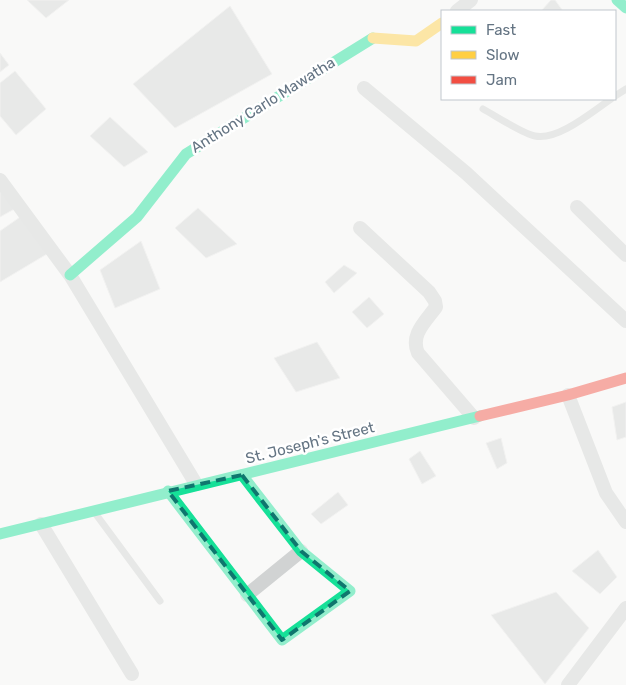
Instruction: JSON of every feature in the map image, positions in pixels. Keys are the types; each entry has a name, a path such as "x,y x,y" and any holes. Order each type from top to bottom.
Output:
{"main road":[{"path":"617,0 626,8"},
{"name":"Anthony Carlo Mawatha","path":"70,274 137,217 186,154 369,38 381,36 413,42 426,36 441,24"},
{"name":"St. Joseph's Street","path":"0,534 196,484 242,475 568,395 626,378"},
{"path":"168,491 282,640 350,591 301,551 242,475"}],"street":[{"path":"458,10 471,0"},
{"path":"364,88 466,173 626,322"},
{"path":"0,180 70,274 196,484"},
{"path":"577,207 626,255"},
{"path":"360,228 429,292 435,301 436,307 415,336 414,346 474,418"},
{"path":"568,395 606,493 626,522"},
{"path":"41,524 132,674"},
{"path":"247,595 301,551"},
{"path":"568,685 626,608"}],"lane":[{"path":"483,109 535,136 550,136 567,128 609,100"},
{"path":"93,510 160,601"}],"highlighted area":[{"path":"242,475 301,551 350,591 282,640 168,491"}],"building":[{"path":"27,0 69,0 46,18"},
{"path":"551,0 555,0 562,10 542,10"},
{"path":"230,6 272,74 175,128 133,84"},
{"path":"0,53 9,65 0,72"},
{"path":"15,71 46,109 16,135 0,116 0,83"},
{"path":"110,117 148,152 124,167 90,136"},
{"path":"0,188 18,207 0,217"},
{"path":"198,208 237,244 206,258 175,228"},
{"path":"23,215 52,251 0,282 0,231"},
{"path":"141,241 160,289 115,308 100,270"},
{"path":"344,265 357,273 334,293 325,282"},
{"path":"369,297 384,314 367,328 352,312"},
{"path":"317,342 340,378 296,392 274,358"},
{"path":"626,402 626,437 617,440 612,407"},
{"path":"501,438 507,463 497,469 486,443"},
{"path":"420,451 436,476 422,484 409,459"},
{"path":"338,492 348,505 321,524 311,514"},
{"path":"598,550 617,577 600,594 572,571"},
{"path":"556,592 589,628 545,684 491,615"}],"traffic: fast":[{"path":"617,0 626,8"},
{"path":"70,275 137,217 186,154 373,38"},
{"path":"0,534 480,416"},
{"path":"168,491 282,640 350,591 301,551 242,475"}],"traffic: slow":[{"path":"373,38 416,41 441,24"}],"traffic: jam":[{"path":"480,416 568,395 626,378"}]}
